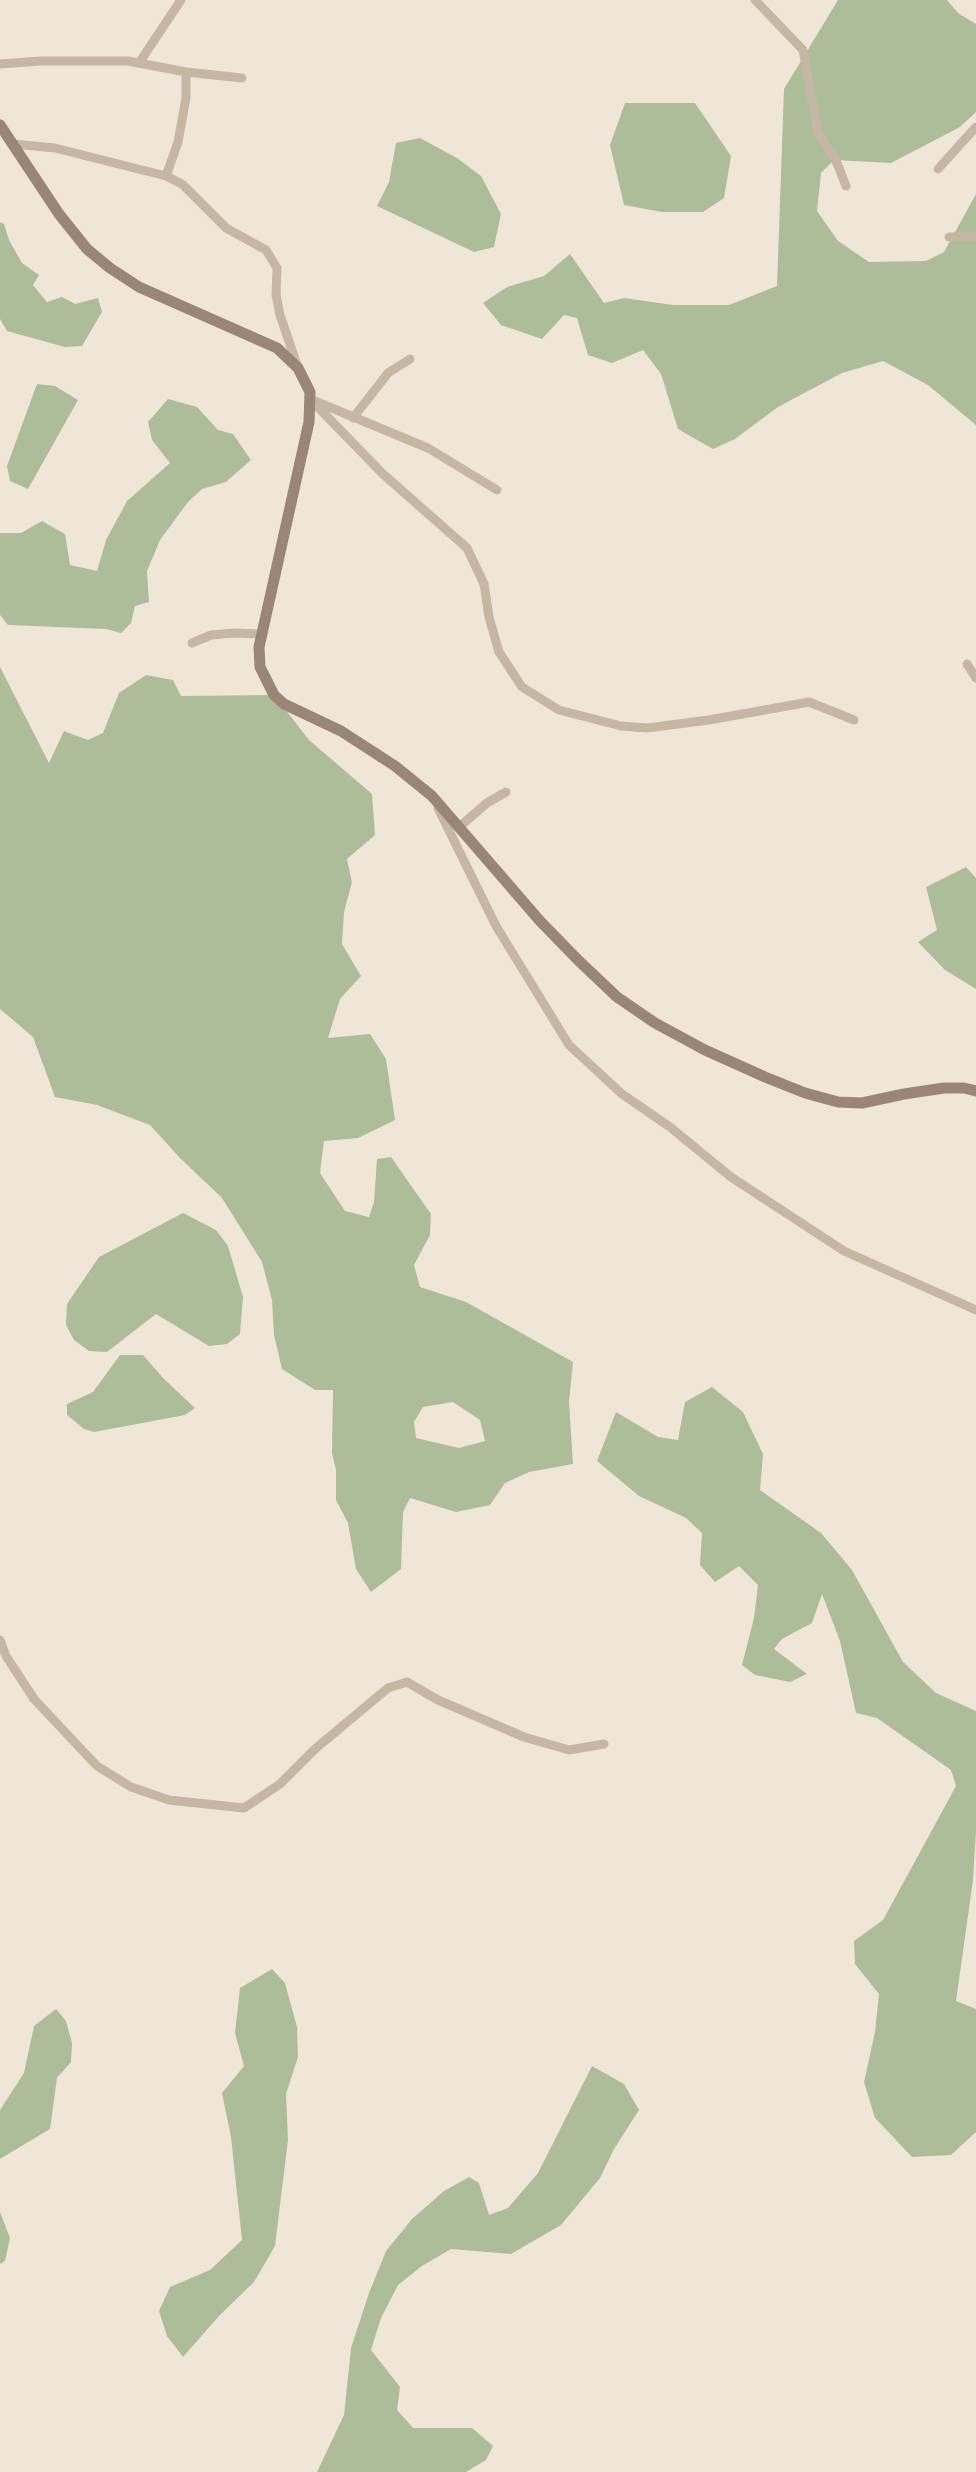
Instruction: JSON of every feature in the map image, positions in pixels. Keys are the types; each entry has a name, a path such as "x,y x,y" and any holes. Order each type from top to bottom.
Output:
{"main road":[{"path":"0,125 59,214 87,249 110,268 139,287 277,348 298,368 310,392 309,422 261,634 260,667 274,695 284,704 341,731 395,766 432,796 540,921 617,997 655,1023 705,1050 805,1093 838,1102 862,1103 944,1088 964,1088 976,1091"}],"street":[{"path":"139,63 182,0"},
{"path":"756,0 803,50 818,133 836,163 846,186"},
{"path":"0,64 41,61 139,63 186,72 242,78"},
{"path":"166,176 178,142 186,98 186,72"},
{"path":"938,169 976,127"},
{"path":"13,144 56,148 166,176 182,184 226,228 266,250 277,268 276,295 280,315 298,368"},
{"path":"950,237 976,236"},
{"path":"353,418 388,373 410,359"},
{"path":"310,399 428,448 497,490"},
{"path":"310,399 383,474 467,548 484,584 489,617 499,652 522,687 559,710 621,726 647,728 709,720 809,702 854,720"},
{"path":"192,643 211,635 234,633 261,634"},
{"path":"967,664 976,678"},
{"path":"459,827 487,803 506,792"},
{"path":"432,796 496,926 569,1045 622,1094 670,1127 732,1177 844,1251 976,1310"},
{"path":"0,1640 6,1656 34,1699 97,1766 131,1787 169,1800 244,1808 280,1784 315,1749 388,1688 407,1682 438,1700 524,1737 569,1750 604,1744"}],"green space":[{"path":"838,0 947,0 958,13 976,24 976,112 960,127 891,163 834,160 821,173 817,211 838,241 869,262 926,261 944,252 976,194 976,425 928,385 883,361 842,373 778,407 735,439 713,449 678,429 661,374 643,350 612,363 588,355 577,318 564,315 542,339 501,325 483,303 507,287 544,276 570,254 604,303 624,298 673,305 729,305 777,286 784,89"},
{"path":"625,103 695,103 731,156 724,198 703,212 662,212 624,205 610,145"},
{"path":"420,138 457,158 481,176 501,214 494,247 474,252 377,206 389,182 396,143"},
{"path":"0,222 4,224 9,240 22,263 39,275 33,285 47,302 62,297 75,304 98,298 102,312 82,346 65,347 7,331 0,319"},
{"path":"37,384 55,386 78,400 28,489 10,481 7,466"},
{"path":"168,399 197,407 218,430 233,434 251,460 226,482 202,489 188,502 160,540 147,571 149,602 135,606 131,623 121,633 106,629 8,625 0,615 0,533 21,533 42,521 65,534 70,565 97,571 106,540 127,501 170,463 152,440 148,422"},
{"path":"0,667 49,763 64,731 88,740 103,733 119,693 146,675 173,680 181,696 274,695 309,740 372,794 375,835 347,859 352,882 344,912 342,944 361,976 340,999 328,1038 370,1034 386,1059 395,1120 358,1138 324,1141 320,1173 345,1211 369,1217 374,1202 377,1159 391,1157 431,1214 430,1235 414,1265 420,1287 466,1302 573,1362 569,1402 573,1464 529,1472 505,1483 490,1505 456,1512 410,1498 403,1512 401,1569 371,1592 356,1569 348,1523 336,1500 336,1470 332,1453 333,1390 315,1390 282,1369 274,1335 272,1300 262,1262 222,1198 180,1158 150,1125 97,1105 55,1097 33,1037 0,1009","holes":["453,1402 480,1420 485,1441 459,1448 416,1438 414,1422 423,1407"]},
{"path":"966,867 976,878 976,989 945,970 918,942 937,930 926,887"},
{"path":"183,1213 216,1230 228,1246 243,1297 240,1334 227,1344 209,1346 156,1314 107,1352 89,1351 74,1340 66,1325 67,1304 99,1257"},
{"path":"120,1355 143,1355 163,1378 195,1408 185,1415 94,1432 84,1429 67,1415 67,1404 93,1392"},
{"path":"712,1387 743,1412 763,1454 760,1490 821,1533 852,1570 903,1662 936,1693 976,1711 976,1831 973,1880 956,2001 976,2009 976,2132 951,2155 912,2157 875,2118 864,2082 875,2032 879,1994 855,1964 854,1941 883,1920 956,1786 951,1770 877,1718 856,1713 840,1641 822,1594 812,1623 782,1639 774,1649 807,1674 790,1682 755,1675 742,1665 754,1618 758,1585 739,1566 715,1582 700,1565 702,1533 686,1518 639,1496 597,1461 616,1412 658,1437 678,1440 685,1402"},
{"path":"272,1969 285,1983 297,2027 298,2057 286,2094 288,2140 275,2246 254,2282 219,2316 183,2357 167,2336 159,2311 170,2287 210,2270 242,2240 231,2137 222,2093 244,2066 235,2033 240,1988"},
{"path":"56,2009 66,2021 72,2043 71,2062 57,2078 50,2129 0,2159 0,2110 24,2073 34,2026"},
{"path":"592,2066 624,2084 639,2110 614,2149 600,2178 561,2225 511,2254 451,2249 422,2266 398,2285 381,2318 371,2350 400,2387 397,2410 413,2428 472,2428 493,2446 486,2460 466,2472 317,2472 344,2415 351,2348 369,2293 386,2251 412,2219 444,2191 469,2177 479,2183 489,2215 508,2208 538,2173"},
{"path":"0,2212 10,2238 5,2261 0,2264"}]}
